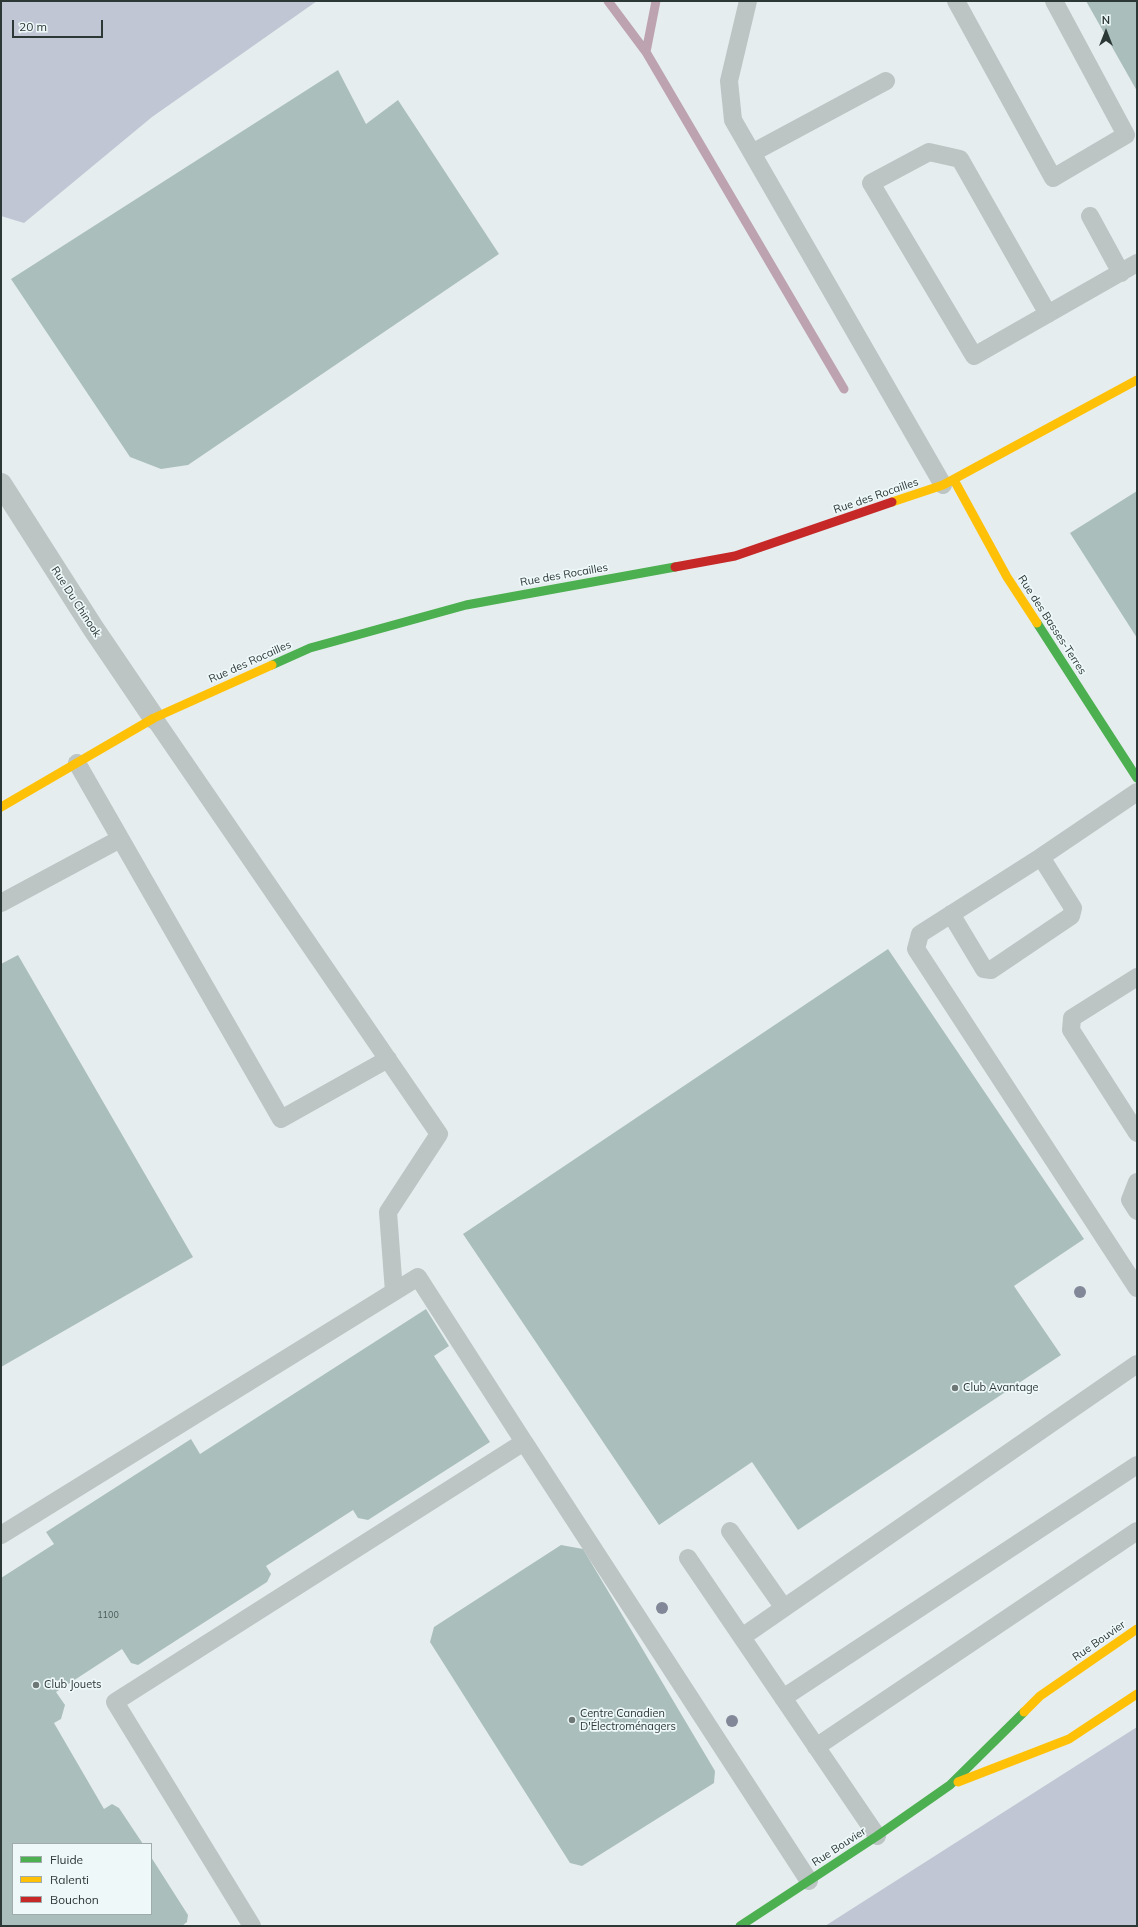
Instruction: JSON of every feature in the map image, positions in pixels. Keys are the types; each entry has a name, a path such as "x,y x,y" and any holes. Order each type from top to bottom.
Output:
{"street":[{"name":"Rue des Rocailles","path":"1,807 154,718 310,648 466,605 735,556 949,483 1137,380"},
{"name":"Rue des Basses-Terres","path":"949,483 1007,577 1137,778"},
{"name":"Rue Du Chinook","path":"1,484 93,628 154,718"},
{"name":"Rue Bouvier","path":"740,1926 877,1836 950,1785 1040,1696 1137,1629"},
{"name":"Rue Bouvier","path":"950,1785 1069,1740 1137,1694"}],"lane":[{"path":"748,1 729,81 733,120 949,483"},
{"path":"956,1 1053,178 1126,135 1054,1"},
{"path":"752,153 886,81"},
{"path":"1048,314 960,159 929,152 871,183 974,356 1121,273 1137,263"},
{"path":"1090,216 1121,273"},
{"path":"154,718 439,1134 388,1212 394,1292"},
{"path":"77,763 281,1118 388,1059"},
{"path":"1137,792 1042,856 920,934 916,950 1137,1288"},
{"path":"1,903 120,839"},
{"path":"950,914 984,969 991,970 1071,916 1073,908 1042,856"},
{"path":"1137,977 1072,1018 1071,1030 1137,1133"},
{"path":"1137,1182 1130,1200 1137,1211"},
{"path":"1,1535 418,1277 809,1881"},
{"path":"742,1637 1137,1364"},
{"path":"252,1926 115,1702 524,1442"},
{"path":"783,1698 1137,1464"},
{"path":"730,1531 784,1608"},
{"path":"816,1747 1137,1531"},
{"path":"688,1558 877,1836"}],"shaded area":[{"path":"1,1 317,1 152,117 24,223 1,216"},
{"path":"1137,1727 1137,1926 825,1926"}],"building":[{"path":"1086,1 1137,1 1137,91"},
{"path":"338,70 366,124 398,100 499,254 188,465 161,469 130,457 11,279"},
{"path":"1137,491 1137,638 1070,533"},
{"path":"888,949 1084,1239 1014,1286 1061,1355 798,1530 752,1462 659,1525 463,1234"},
{"path":"18,955 193,1257 1,1367 1,964"},
{"path":"426,1309 449,1346 434,1356 490,1442 368,1520 358,1518 353,1510 266,1566 271,1574 267,1582 138,1665 131,1663 122,1649 56,1692 65,1705 61,1719 54,1723 104,1809 112,1804 119,1808 142,1843 12,1843 12,1915 152,1915 152,1859 188,1915 187,1922 182,1926 1,1926 1,1578 54,1544 46,1532 191,1439 200,1454"},
{"path":"561,1545 583,1549 715,1771 714,1783 582,1866 570,1863 430,1642 434,1627"}],"waterway":[{"path":"608,1 646,52 844,389"},
{"path":"646,52 656,1"}],"traffic: fast":[{"path":"272,665 310,648 466,605 675,567"},
{"path":"1037,623 1137,778"},
{"path":"740,1926 877,1836 950,1785 1024,1712"}],"traffic: slow":[{"path":"892,502 943,485 1137,380"},
{"path":"954,480 1007,577 1037,623"},
{"path":"1,807 154,718 272,665"},
{"path":"1024,1712 1040,1696 1137,1629"},
{"path":"958,1782 1069,1739 1137,1694"}],"traffic: jam":[{"path":"675,567 735,556 892,502"}],"place":[{"name":"Club Avantage","path":"955,1388"},
{"name":"Club Jouets","path":"36,1685"},
{"name":"Centre Canadien D'Électroménagers","path":"572,1720"}]}
